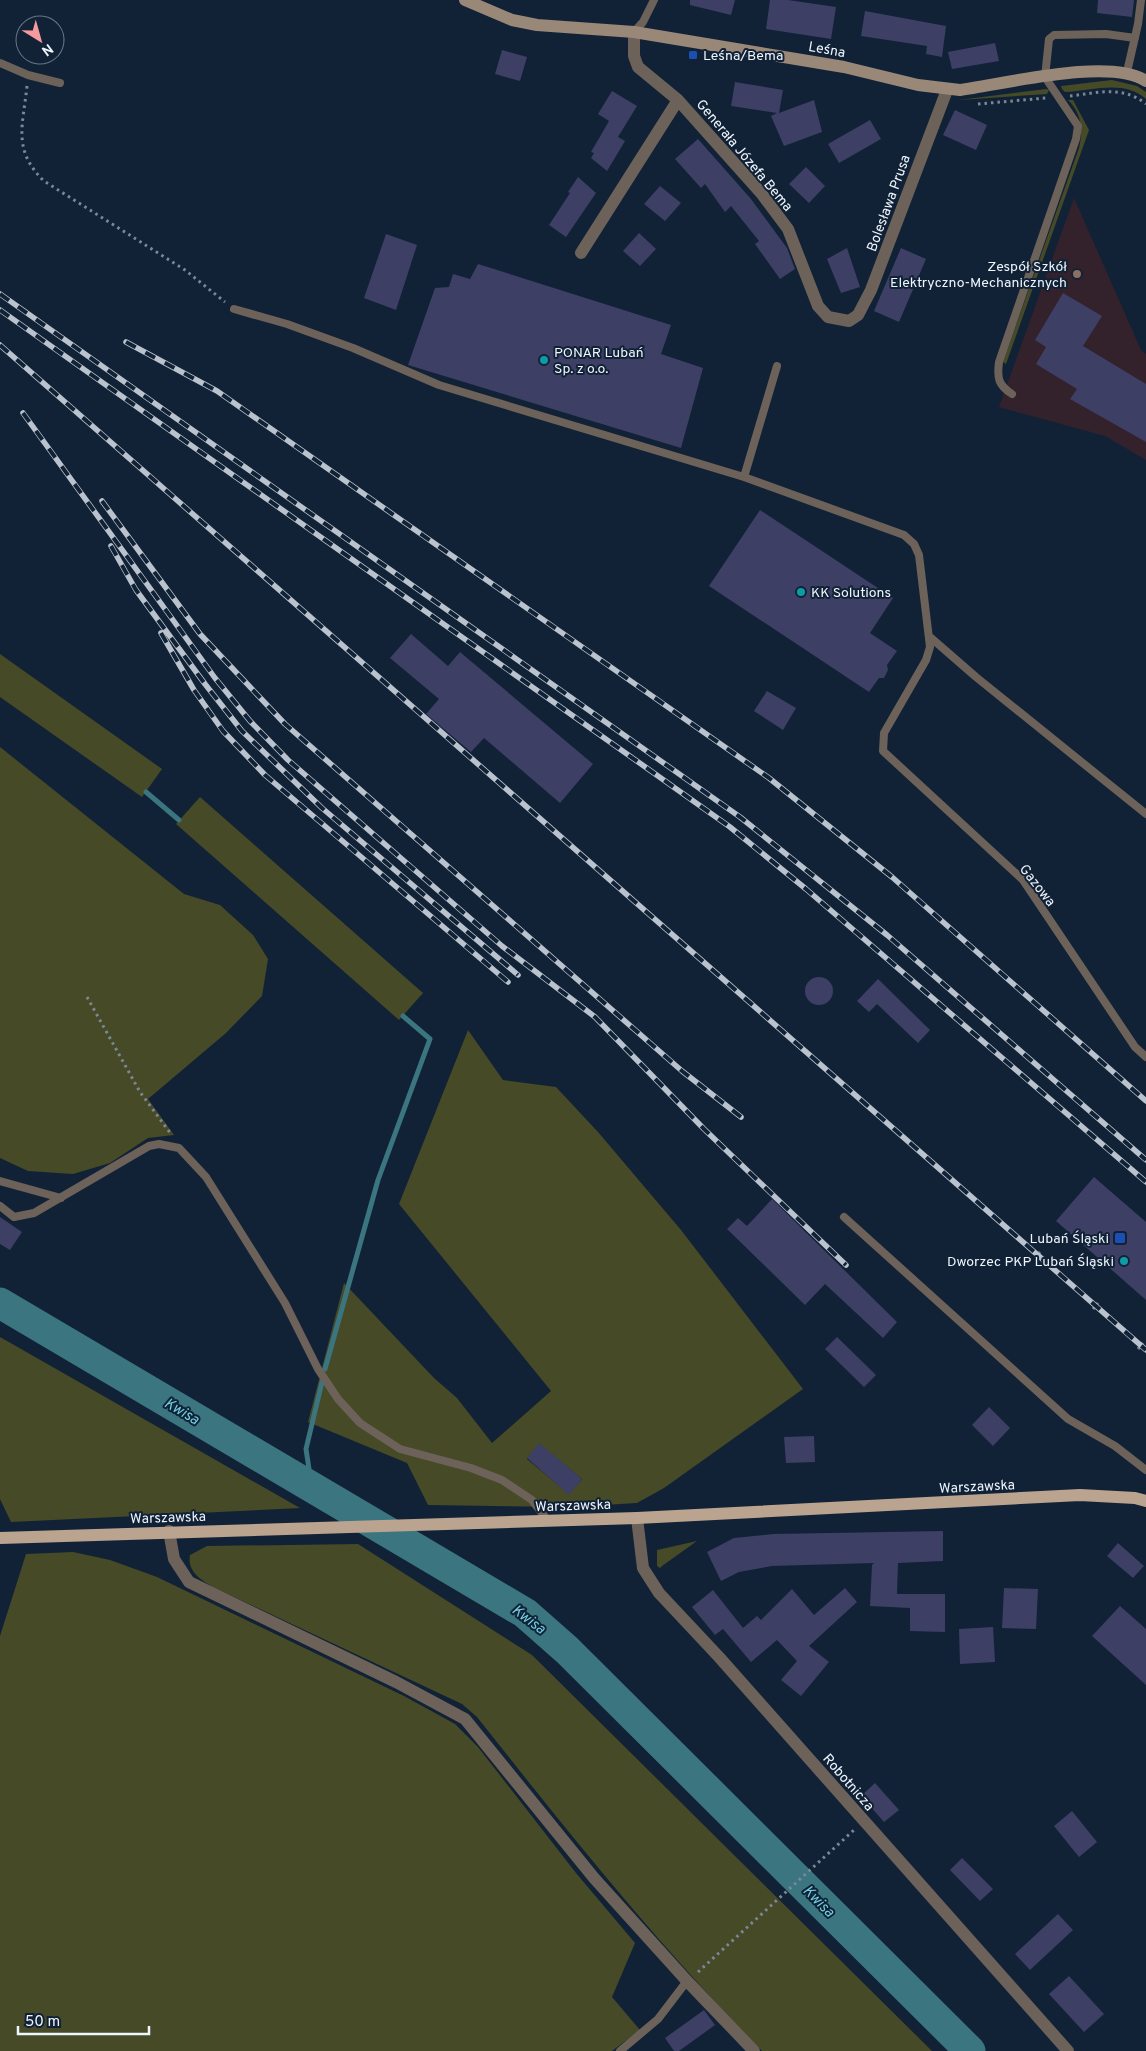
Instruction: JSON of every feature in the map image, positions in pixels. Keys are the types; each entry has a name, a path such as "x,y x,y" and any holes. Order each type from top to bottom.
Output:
{"main road":[{"name":"Leśna","path":"465,0 512,20 576,29 634,32 844,66 918,85 947,90 960,90 1083,71 1127,72"},
{"path":"1127,72 1146,81"},
{"name":"Warszawska","path":"0,1538 192,1530 637,1518 1080,1496 1134,1498 1146,1501"}],"street":[{"name":"Generała Józefa Bema","path":"634,32 634,56 638,67 678,100 761,192 788,229 818,306 828,316 849,321"},
{"name":"Bolesława Prusa","path":"849,321 858,315 868,297 947,90"},
{"path":"581,253 678,100"},
{"name":"Robotnicza","path":"637,1518 643,1568 659,1593 720,1657 1068,2051"},
{"path":"169,1531 174,1559 189,1582 411,1690 465,1719 594,1878 687,1982 754,2051"}],"lane":[{"path":"634,32 643,22 654,0"},
{"path":"1127,72 1141,0"},
{"path":"1012,394 1003,388 997,378 999,362 1076,140 1078,126 1045,78 1049,39 1054,35 1106,34 1135,38"},
{"path":"0,63 28,75 60,83"},
{"path":"234,309 287,324 353,348 439,385 744,477 910,539 919,555 930,637 976,677 1146,814"},
{"path":"744,477 777,366"},
{"name":"Gazowa","path":"930,637 926,660 884,733 883,751 1023,880 1135,1048 1146,1057"},
{"path":"0,1206 14,1217 34,1213 149,1146 169,1144 187,1154 217,1192 285,1304 318,1369 353,1416 370,1431 400,1448 471,1468 502,1480 532,1500 543,1521"},
{"path":"0,1180 61,1198"},
{"path":"844,1217 1068,1419 1115,1446 1146,1470"},
{"path":"620,2051 658,2019 687,1982"}],"path":[{"path":"28,75 22,138 23,151 33,171 44,181 116,228 148,245 185,270 234,309"},
{"path":"87,997 140,1092 187,1154"},
{"path":"1034,1258 1040,1252"},
{"path":"1093,1309 1098,1303"},
{"path":"1138,1348 1143,1342"},
{"path":"687,1982 864,1821"}],"shaded area":[{"name":"Zespół Szkół Elektryczno-Mechanicznych","path":"1074,198 1141,350 1146,354 1146,460 1105,436 999,407"}],"green space":[{"path":"1112,80 1137,86 1146,92 1146,99 1128,89 1107,88 1065,92 1061,86"},
{"path":"1049,90 1047,94 959,100"},
{"path":"1068,100 1073,100 1089,130 1006,364 1003,362 1079,148 1081,129 1079,117"},
{"path":"0,654 162,769 142,797 0,697"},
{"path":"0,747 184,894 220,905 253,935 268,959 262,996 226,1033 148,1099 174,1135 148,1138 110,1163 73,1174 28,1171 0,1158"},
{"path":"200,797 423,993 399,1020 176,824"},
{"path":"468,1030 503,1080 556,1087 598,1132 681,1230 803,1389 664,1488 637,1503 570,1507 428,1505 407,1463 308,1422 344,1283 434,1378 457,1398 492,1443 551,1391 399,1204","holes":["539,1444 582,1479 569,1494 527,1459"]},
{"path":"0,1337 300,1508 11,1522 0,1499"},
{"path":"697,1541 660,1568 657,1566 657,1550"},
{"path":"358,1544 532,1655 932,2051 762,2051 651,1930 580,1846 477,1717 462,1704 215,1588 196,1575 190,1561 190,1555 207,1546"},
{"path":"73,1552 110,1560 157,1577 404,1696 455,1724 478,1747 576,1873 635,1943 612,1997 640,2030 612,2051 0,2051 0,1636 26,1554"}],"building":[{"path":"690,0 735,0 731,15 690,5"},
{"path":"770,0 788,0 836,7 831,39 766,29"},
{"path":"1098,0 1134,0 1132,17 1097,13"},
{"path":"865,11 946,26 942,57 926,54 927,46 861,36"},
{"path":"995,43 999,61 952,69 948,52"},
{"path":"502,50 527,57 520,81 495,74"},
{"path":"735,82 783,90 779,113 814,100 822,132 784,146 771,116 777,113 731,106"},
{"path":"612,91 637,106 618,137 625,141 607,171 591,158 594,153 591,152 609,121 598,114"},
{"path":"955,110 987,125 976,150 943,135"},
{"path":"870,120 881,139 839,163 828,144"},
{"path":"698,139 751,199 787,248 795,269 780,279 755,244 759,241 731,206 725,212 705,184 701,188 675,159"},
{"path":"806,167 825,186 809,203 789,184"},
{"path":"578,177 596,193 566,237 549,225"},
{"path":"660,186 681,203 665,221 644,204"},
{"path":"639,233 656,249 640,266 623,251"},
{"path":"386,234 417,245 396,310 364,298"},
{"path":"847,248 860,287 841,293 827,259"},
{"path":"901,248 926,259 899,322 874,311"},
{"name":"PONAR Lubań Sp. z o.o.","path":"478,264 671,325 661,354 703,368 681,448 408,365 435,288 449,287 453,274 470,279"},
{"path":"1063,293 1102,316 1083,346 1146,384 1146,442 1070,399 1077,389 1036,364 1046,347 1035,340"},
{"name":"KK Solutions","path":"760,510 893,598 870,633 897,651 887,665 888,670 884,678 879,678 869,692 709,586"},
{"path":"411,634 448,666 460,652 593,764 560,803 484,738 471,752 426,714 439,699 390,658"},
{"path":"767,691 796,708 783,730 754,711"},
{"path":"819,977 829,981 833,991 829,1001 819,1005 809,1001 805,991 809,981"},
{"path":"878,979 930,1030 918,1043 877,1004 869,1012 857,1001"},
{"name":"Dworzec PKP Lubań Śląski","path":"1094,1177 1146,1222 1146,1300 1056,1221"},
{"path":"772,1199 897,1322 883,1338 825,1284 805,1305 727,1229 738,1218 747,1226"},
{"path":"0,1217 22,1232 10,1250 0,1244"},
{"path":"837,1337 876,1375 864,1387 825,1349"},
{"path":"989,1407 1010,1428 993,1446 972,1425"},
{"path":"814,1436 815,1462 786,1463 784,1437"},
{"path":"539,1443 582,1479 569,1495 527,1458"},
{"path":"943,1531 943,1561 898,1563 897,1594 945,1594 945,1632 910,1631 910,1608 870,1606 872,1565 874,1563 772,1566 739,1572 721,1581 707,1552 734,1538 773,1534"},
{"path":"1118,1543 1144,1566 1133,1578 1107,1556"},
{"path":"845,1588 857,1602 809,1646 829,1662 801,1696 781,1680 797,1661 777,1640 751,1662 723,1629 715,1635 692,1607 713,1590 743,1628 757,1616 761,1620 792,1589 814,1615"},
{"path":"1004,1588 1038,1589 1036,1629 1002,1628"},
{"path":"1120,1606 1146,1629 1146,1685 1092,1636"},
{"path":"993,1627 995,1662 960,1664 959,1629"},
{"path":"875,1783 899,1810 884,1822 861,1796"},
{"path":"1072,1811 1097,1842 1079,1857 1054,1826"},
{"path":"962,1858 993,1889 980,1901 950,1870"},
{"path":"1058,1914 1073,1930 1030,1970 1015,1954"},
{"path":"1069,1976 1104,2014 1084,2032 1049,1994"},
{"path":"704,2010 715,2025 679,2051 674,2051 665,2038"}],"waterway":[{"path":"146,792 179,820"},
{"path":"325,1369 378,1180 430,1039 403,1016"},
{"name":"Kwisa","path":"0,1303 525,1613 567,1650 970,2051"},
{"path":"312,1489 306,1449 322,1382"}],"railway":[{"path":"0,294 740,817 887,935 1146,1160"},
{"path":"0,310 730,827 806,889 1146,1182"},
{"path":"126,342 217,391 769,778 892,877 1146,1101"},
{"path":"0,345 1146,1350"},
{"path":"23,413 215,678 250,721 288,760 502,946 595,1017 704,1129 846,1265"},
{"path":"102,501 200,634 285,724 682,1071 741,1117"},
{"path":"111,546 136,590 242,731 322,808 518,975"},
{"path":"161,633 194,690 223,731 265,775 508,982"}],"place":[{"name":"Leśna/Bema","path":"693,55"},
{"name":"Zespół Szkół Elektryczno-Mechanicznych","path":"1077,274"},
{"name":"PONAR Lubań Sp. z o.o.","path":"544,360"},
{"name":"KK Solutions","path":"801,592"},
{"name":"Lubań Śląski","path":"1120,1238"},
{"name":"Dworzec PKP Lubań Śląski","path":"1124,1261"}]}
